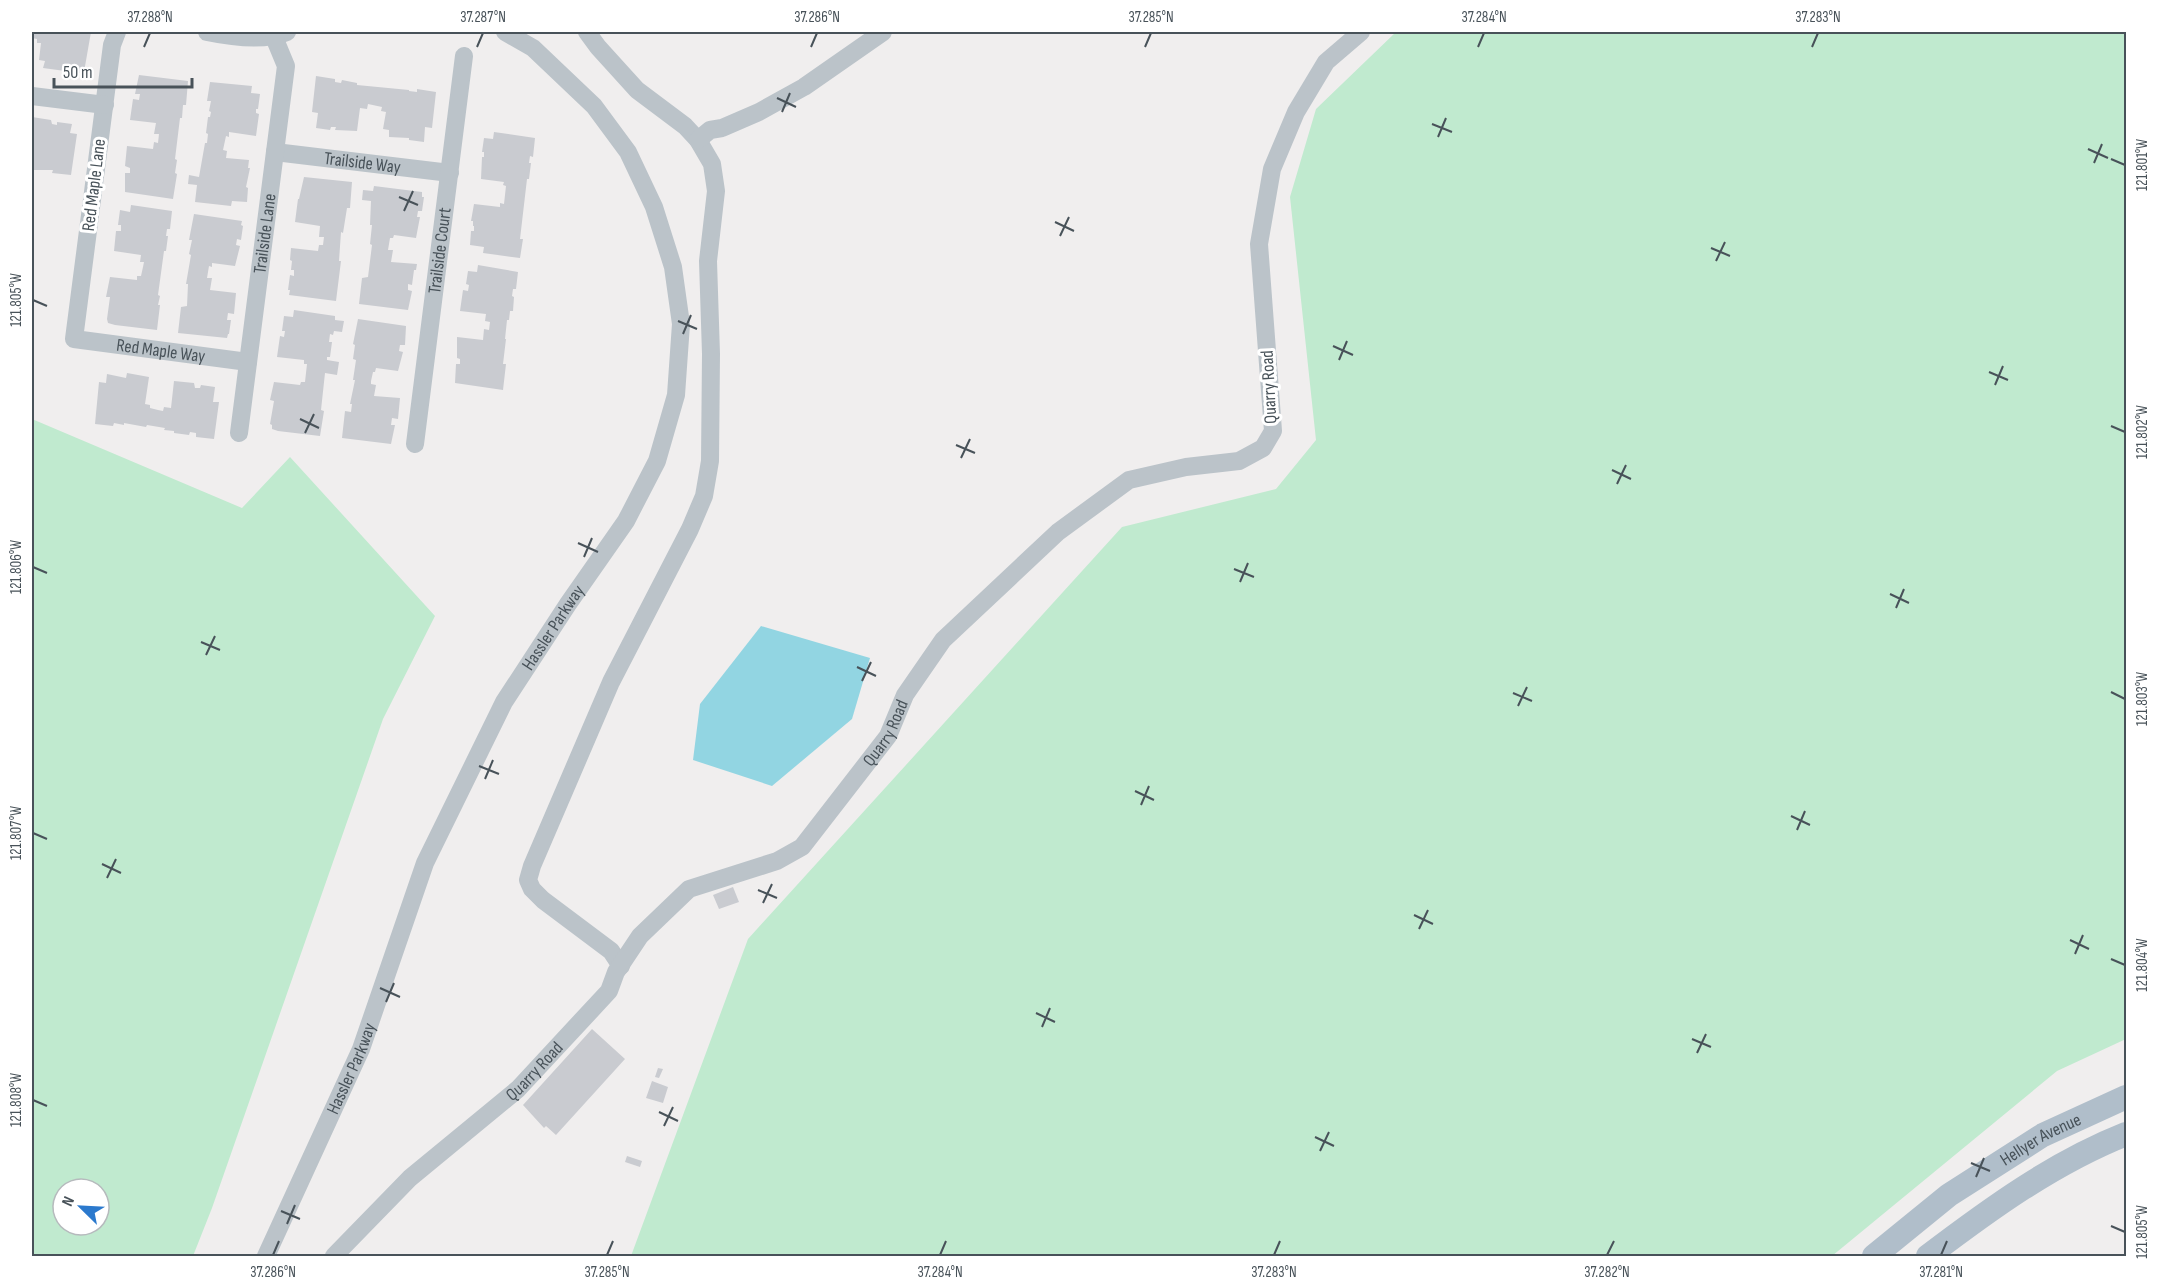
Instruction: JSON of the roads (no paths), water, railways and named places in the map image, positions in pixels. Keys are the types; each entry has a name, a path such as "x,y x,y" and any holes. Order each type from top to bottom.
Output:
{"main road":[{"name":"Hellyer Avenue","path":"1874,1257 1949,1195 2043,1136 2127,1097"},
{"path":"2101,1108 2120,1136"},
{"name":"Hellyer Avenue","path":"1928,1257 2014,1192 2120,1136"}],"street":[{"name":"Red Maple Lane","path":"74,339 112,45 117,32"},
{"path":"207,32 225,36 281,34"},
{"name":"Hassler Parkway","path":"266,1257 361,1049 425,863 504,702 626,521 657,461 676,395 681,324 673,267 654,207 633,161 594,106 533,48 505,32"},
{"path":"587,32 637,90 685,126 698,140 712,164 716,191 708,261 711,354 710,461 704,496 685,539 611,682 528,880 532,889 551,906 616,958"},
{"path":"698,140 710,130 722,128 759,112 804,87 883,32"},
{"name":"Quarry Road","path":"334,1257 410,1178 518,1089 609,991 616,958 689,889 777,861 802,848 888,736 905,695 943,640 1058,532 1129,480 1186,467 1239,461 1263,448 1273,431 1260,244 1272,169 1296,112 1345,32"},
{"path":"1326,62 1361,32"},
{"name":"Trailside Lane","path":"239,433 286,66 281,34"},
{"name":"Trailside Court","path":"415,444 464,56"},
{"path":"32,96 105,105"},
{"name":"Trailside Way","path":"275,152 450,173"},
{"name":"Red Maple Way","path":"74,339 248,362"}],"water":[{"path":"761,626 870,658 852,719 772,786 693,760 700,704"}]}
